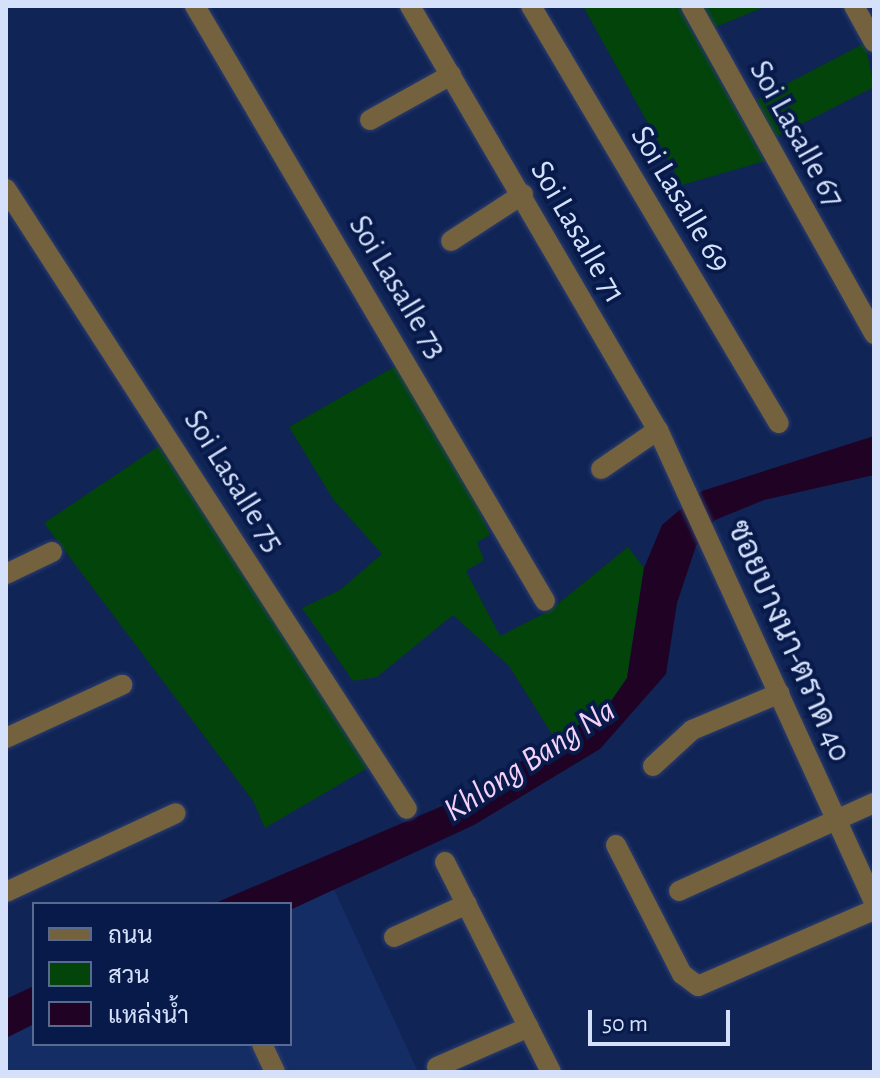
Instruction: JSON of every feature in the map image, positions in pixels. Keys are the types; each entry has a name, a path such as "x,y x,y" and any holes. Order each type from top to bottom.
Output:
{"street":[{"name":"Soi Lasalle 73","path":"195,6 545,601"},
{"name":"Soi Lasalle 71","path":"410,6 523,194 658,430 688,491"},
{"name":"Soi Lasalle 69","path":"531,6 779,423"},
{"name":"Soi Lasalle 67","path":"691,6 874,334"},
{"path":"854,6 874,42"},
{"path":"370,120 451,75"},
{"name":"Soi Lasalle 75","path":"6,189 407,809"},
{"path":"451,241 523,194"},
{"path":"601,469 658,430"},
{"name":"ซอยบางนา-ตราด 40","path":"688,491 874,902"},
{"path":"6,574 52,552"},
{"path":"6,738 122,685"},
{"path":"653,766 692,730 780,693"},
{"path":"679,891 874,803"},
{"path":"7,890 176,813"},
{"path":"616,845 682,974 698,986 874,910"},
{"path":"445,862 551,1072"},
{"path":"394,937 467,904"},
{"path":"437,1067 529,1027"},
{"path":"263,1046 275,1072"}],"shaded area":[{"path":"333,887 418,1072 6,1072 6,1038 32,1025 32,1046 292,1046 292,909"}],"green space":[{"path":"583,6 678,6 765,161 682,185"},
{"path":"701,6 767,6 713,28"},
{"path":"865,43 874,87 774,138 756,100"},
{"path":"401,363 464,472 490,535 477,542 484,560 466,571 500,636 549,611 628,547 644,568 627,678 607,707 555,739 509,666 453,615 377,677 353,681 302,608 340,590 382,554 333,499 289,427"},
{"path":"159,446 371,766 265,828 253,801 44,523"}],"water":[{"name":"Khlong Bang Na","path":"874,436 874,475 764,500 715,520 696,546 677,603 666,674 600,749 474,825 292,909 292,902 218,902 468,795 607,707 627,678 644,568 662,525 702,491"},
{"path":"32,987 32,1025 6,1038 6,999"}]}
